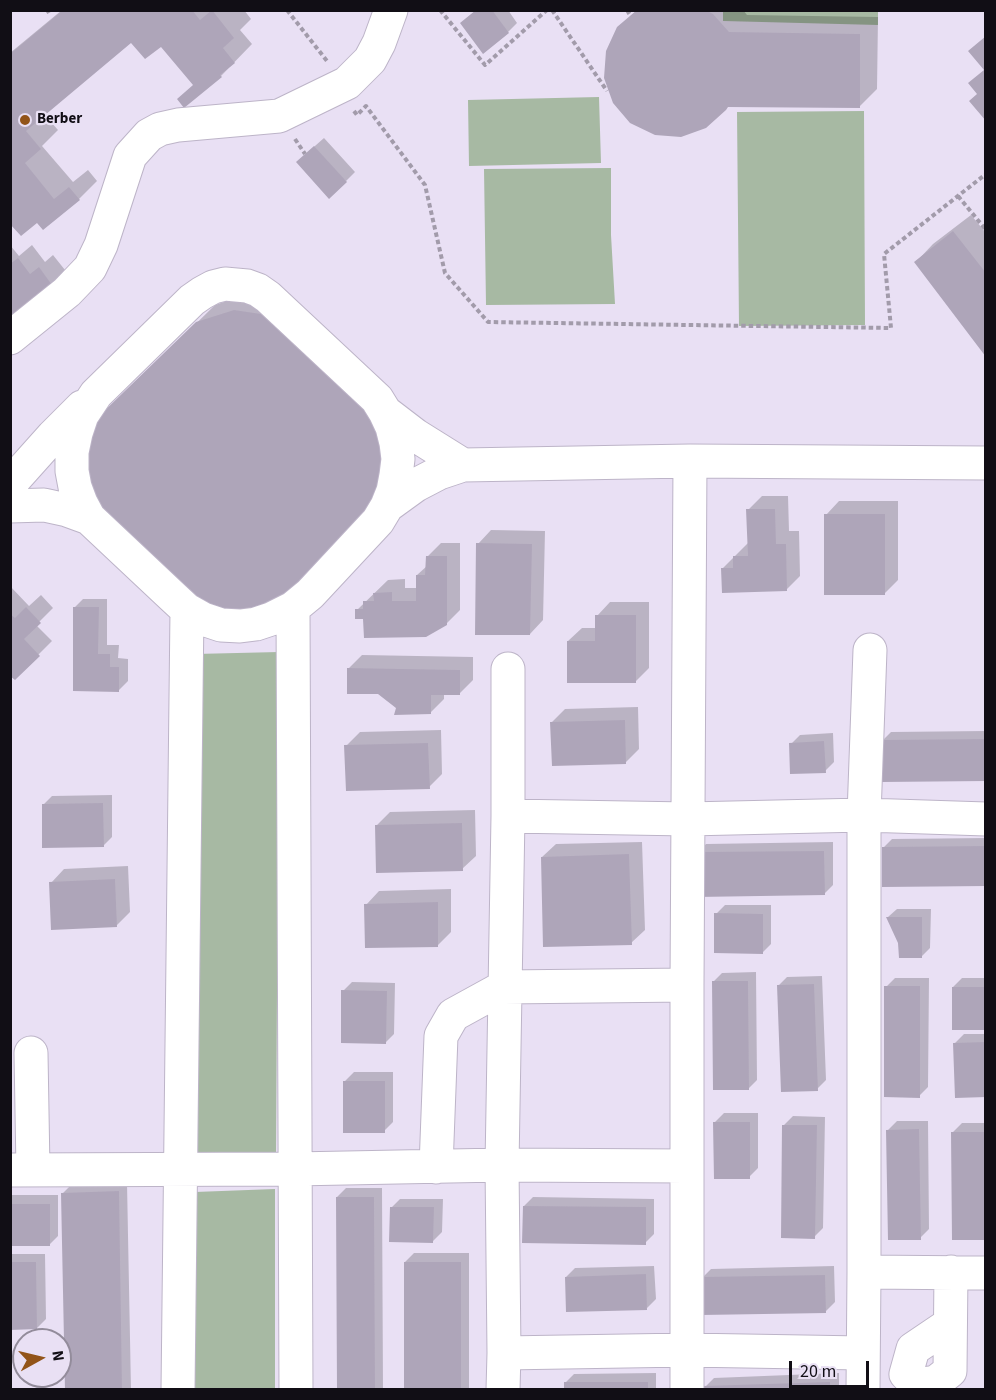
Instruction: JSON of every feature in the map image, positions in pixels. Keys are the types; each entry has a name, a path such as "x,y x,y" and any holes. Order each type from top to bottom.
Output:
{"street":[{"path":"10,338 68,292 90,268 101,245 130,156 148,135 160,129 178,125 279,116 347,83 370,60 391,10"},
{"path":"10,484 96,393 202,293 225,284 247,286 268,297 377,399 392,427 398,459 393,491 378,520 310,594 293,608 264,621 240,626 221,625 187,610 88,518 44,505 10,506"},
{"path":"88,518 75,487 72,452 82,415 96,393"},
{"path":"386,412 415,435 463,465"},
{"path":"387,506 416,485 439,473 463,465 690,461 986,463"},
{"path":"687,1389 690,461"},
{"path":"293,608 296,1389"},
{"path":"178,1389 187,610"},
{"path":"862,1389 864,815 870,650"},
{"path":"503,1389 502,1166 508,669"},
{"path":"508,816 688,819 864,815 986,819"},
{"path":"436,1167 441,1036 453,1015 504,987 687,985"},
{"path":"31,1053 22,1170 686,1166"},
{"path":"864,1272 986,1273"},
{"path":"950,1324 951,1272"},
{"path":"504,1353 687,1350 862,1353"}],"path":[{"path":"287,10 347,83 344,99 357,115 366,106 425,185 445,273 488,322 891,328 884,254 986,174"},
{"path":"440,10 485,65 547,10"},
{"path":"552,10 607,91"},
{"path":"958,196 986,230"}],"green space":[{"path":"723,11 878,11 878,25 723,21"},
{"path":"599,97 601,163 469,166 468,100"},
{"path":"864,111 865,325 739,326 737,112"},
{"path":"611,168 611,235 615,304 486,305 484,169"},
{"path":"279,652 276,1158 193,1159 195,654"},
{"path":"275,1189 275,1389 194,1390 195,1192"}],"building":[{"name":"Berber","path":"63,10 192,10 200,20 212,10 234,38 223,48 235,63 220,75 222,77 184,108 177,99 193,85 161,47 145,59 131,43 26,131 41,149 25,163 54,199 69,187 80,200 43,230 37,223 21,236 10,224 10,54"},
{"path":"476,10 492,10 509,33 483,54 460,23"},
{"path":"637,10 705,10 713,14 729,32 860,34 860,108 728,107 706,128 681,137 655,135 630,123 613,103 604,78 606,51 617,27"},
{"path":"986,36 986,121 969,101 977,94 968,83 984,70 968,51"},
{"path":"314,146 347,182 329,199 296,162"},
{"path":"953,231 986,273 986,357 914,262"},
{"path":"18,258 30,274 39,267 52,285 10,318 10,264"},
{"path":"234,310 261,314 286,331 369,408 389,460 377,505 289,594 263,606 230,612 200,606 86,493 84,449 97,418 196,322"},
{"path":"746,509 775,509 776,544 786,544 787,591 722,593 721,568 733,568 733,556 748,556"},
{"path":"824,514 885,514 885,595 824,595"},
{"path":"476,543 532,544 530,635 475,635"},
{"path":"426,556 447,556 447,625 426,637 364,638 363,619 355,619 355,609 363,609 363,601 374,601 373,593 392,592 392,601 416,601 416,575 425,575"},
{"path":"26,607 41,623 24,639 40,656 15,680 10,676 10,614 15,618"},
{"path":"73,607 99,607 98,654 110,654 110,667 119,667 119,692 73,691"},
{"path":"595,615 636,615 636,683 567,683 567,641 595,641"},
{"path":"347,668 460,670 460,695 431,695 431,714 394,715 396,708 378,694 347,694"},
{"path":"625,720 626,764 552,766 550,722"},
{"path":"986,739 986,781 881,782 881,740"},
{"path":"824,741 826,773 790,774 789,743"},
{"path":"428,743 430,789 346,791 344,745"},
{"path":"103,803 104,847 42,848 42,804"},
{"path":"462,823 463,871 376,873 375,825"},
{"path":"986,846 986,886 882,887 882,847"},
{"path":"824,851 825,895 696,897 696,852"},
{"path":"629,854 632,945 543,947 541,857"},
{"path":"115,879 117,927 51,930 49,882"},
{"path":"438,902 438,947 365,948 364,904"},
{"path":"714,913 763,914 763,954 714,953"},
{"path":"886,917 922,917 922,958 899,958 898,943"},
{"path":"712,981 748,981 749,1090 713,1090"},
{"path":"814,984 818,1091 781,1092 777,985"},
{"path":"884,986 920,986 920,1098 884,1097"},
{"path":"952,987 986,987 986,1030 952,1030"},
{"path":"341,990 387,991 386,1044 341,1043"},
{"path":"985,1042 986,1097 955,1098 953,1043"},
{"path":"343,1081 385,1081 385,1133 343,1133"},
{"path":"713,1122 750,1122 750,1179 714,1179"},
{"path":"782,1125 817,1125 815,1239 781,1238"},
{"path":"919,1129 921,1240 888,1240 886,1130"},
{"path":"951,1132 986,1132 986,1240 952,1240"},
{"path":"119,1191 122,1390 65,1390 65,1388 72,1388 72,1328 64,1328 61,1193"},
{"path":"336,1197 374,1197 375,1390 337,1390"},
{"path":"10,1204 50,1204 50,1246 10,1246"},
{"path":"523,1206 646,1207 646,1245 522,1243"},
{"path":"390,1207 434,1207 433,1243 389,1242"},
{"path":"10,1262 36,1262 37,1328 12,1328 10,1330"},
{"path":"404,1262 461,1262 461,1390 404,1390"},
{"path":"646,1274 647,1310 566,1312 565,1277"},
{"path":"825,1275 826,1313 701,1315 701,1277"},
{"path":"564,1382 648,1382 648,1390 564,1390"},
{"path":"830,1382 830,1390 703,1390 703,1386"}],"place":[{"name":"Berber","path":"25,120"}]}
